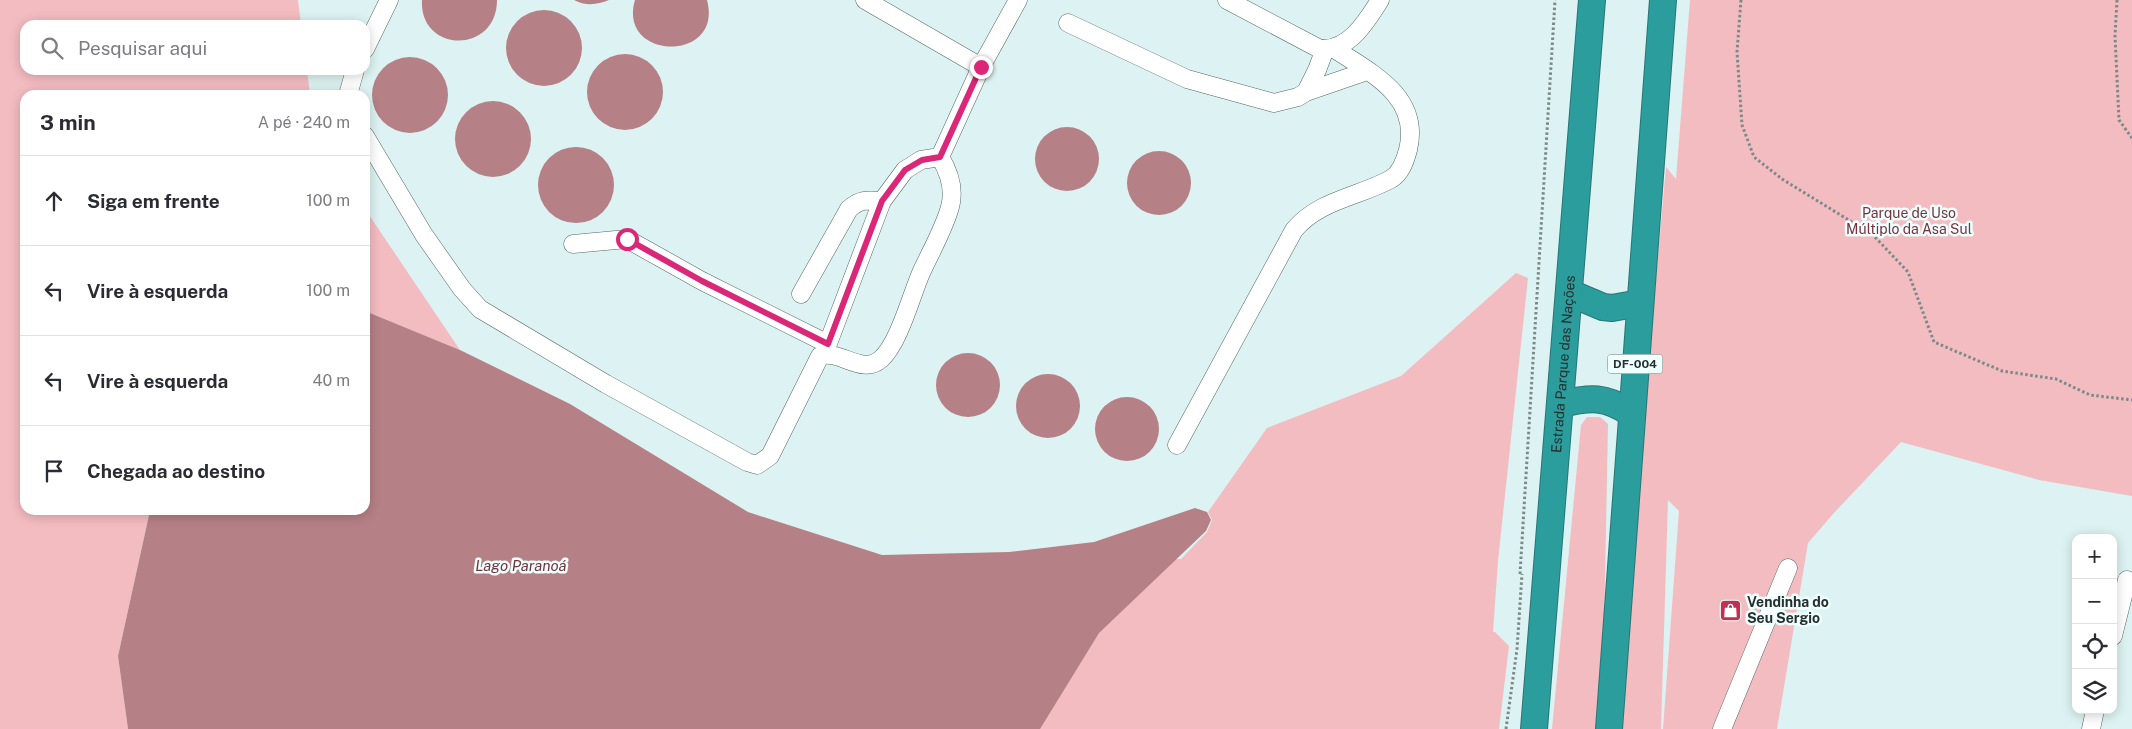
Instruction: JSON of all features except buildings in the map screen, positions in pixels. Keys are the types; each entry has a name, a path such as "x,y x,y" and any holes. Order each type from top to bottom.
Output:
{"highway":[{"name":"Estrada Parque das Nações","path":"1534,729 1592,0"},
{"name":"DF-004","path":"1609,729 1662,0"},
{"path":"1570,293 1602,307 1612,308 1640,303"},
{"path":"1561,404 1600,399 1615,403 1632,413"}],"lane":[{"path":"370,39 389,0"},
{"path":"865,0 981,67"},
{"path":"940,157 981,67 1018,0"},
{"path":"1177,445 1294,230 1307,217 1328,204 1368,190 1394,177 1405,162 1410,140 1407,112 1388,85 1329,49 1318,48 1227,0"},
{"path":"1306,92 1329,49 1357,33 1380,0"},
{"path":"1068,23 1187,79 1227,92 1274,103 1298,98 1306,92 1367,71"},
{"path":"349,90 354,75"},
{"path":"370,144 424,235 462,289 480,309 589,374 747,462 757,465 770,456 817,360 826,349 882,201 905,170 922,160 940,157"},
{"path":"573,244 627,239 826,349 865,365 881,359 896,338 950,207 951,178 940,157"},
{"path":"801,294 849,209 857,202 864,200 882,201"},
{"path":"1722,729 1788,568"},
{"path":"2116,624 2127,580"},
{"path":"2091,729 2094,714"}],"path":[{"path":"1506,729 1517,649 1555,0"},
{"path":"1741,0 1737,52 1742,125 1754,158 1782,179 1873,235 1908,272 1934,342 2002,371 2056,379 2090,395 2132,400"},
{"path":"2117,0 2115,36 2119,120 2132,138"},
{"path":"1520,574 1548,569"}],"green space":[{"path":"0,0 298,0 300,20 20,20 20,75 308,75 309,90 20,90 20,515 149,515 118,656 128,729 0,729"},
{"name":"Parque de Uso Múltiplo da Asa Sul","path":"1690,0 2132,0 2132,496 2039,480 1901,442 1808,543 1777,729 1663,729 1679,511 1668,500 1661,729 1618,729 1627,602 1666,167 1676,179"},
{"path":"370,216 460,350 370,313"},
{"path":"1516,273 1528,278 1498,561 1493,632 1509,646 1499,729 1001,729 818,575 1181,559 1207,532 1212,520 1208,512 1267,428 1401,376"},
{"path":"1587,417 1600,417 1608,424 1604,634 1597,729 1552,729 1581,425"}],"water":[{"path":"422,0 497,0 494,18 485,31 472,38 458,40 444,38 432,30 424,17"},
{"path":"574,0 609,0 591,4"},
{"path":"635,0 707,0 708,21 700,35 687,44 671,46 654,43 641,35 634,20"},
{"path":"544,10 558,13 571,21 579,34 582,48 579,62 571,75 558,83 544,86 530,83 517,75 509,62 506,48 509,34 517,21 530,13"},
{"path":"625,54 639,57 652,65 660,78 663,92 660,106 652,119 639,127 625,130 611,127 598,119 590,106 587,92 590,78 598,65 611,57"},
{"path":"410,57 424,60 437,68 445,81 448,95 445,109 437,122 424,130 410,133 396,130 383,122 375,109 372,95 375,81 383,68 396,60"},
{"path":"493,101 507,104 520,112 528,125 531,139 528,153 520,166 507,174 493,177 479,174 466,166 458,153 455,139 458,125 466,112 479,104"},
{"path":"1067,127 1079,129 1090,136 1097,147 1099,159 1097,171 1090,182 1079,189 1067,191 1055,189 1044,182 1037,171 1035,159 1037,147 1044,136 1055,129"},
{"path":"576,147 590,150 603,158 611,171 614,185 611,199 603,212 590,220 576,223 562,220 549,212 541,199 538,185 541,171 549,158 562,150"},
{"path":"1159,151 1171,153 1182,160 1189,171 1191,183 1189,195 1182,206 1171,213 1159,215 1147,213 1136,206 1129,195 1127,183 1129,171 1136,160 1147,153"},
{"name":"Lago Paranoá","path":"370,313 460,350 570,404 748,512 882,555 1009,552 1094,542 1195,508 1207,512 1211,520 1206,531 1099,633 1040,729 128,729 118,656 149,515 370,515"},
{"path":"968,353 980,355 991,362 998,373 1000,385 998,397 991,408 980,415 968,417 956,415 945,408 938,397 936,385 938,373 945,362 956,355"},
{"path":"1048,374 1060,376 1071,383 1078,394 1080,406 1078,418 1071,429 1060,436 1048,438 1036,436 1025,429 1018,418 1016,406 1018,394 1025,383 1036,376"},
{"path":"1127,397 1139,399 1150,406 1157,417 1159,429 1157,441 1150,452 1139,459 1127,461 1115,459 1104,452 1097,441 1095,429 1097,417 1104,406 1115,399"}],"place":[{"name":"Vendinha do Seu Sergio","path":"1731,610"}],"route":[{"path":"627,239 702,281 828,344 882,201 895,181 914,163 940,157 981,67"}]}
